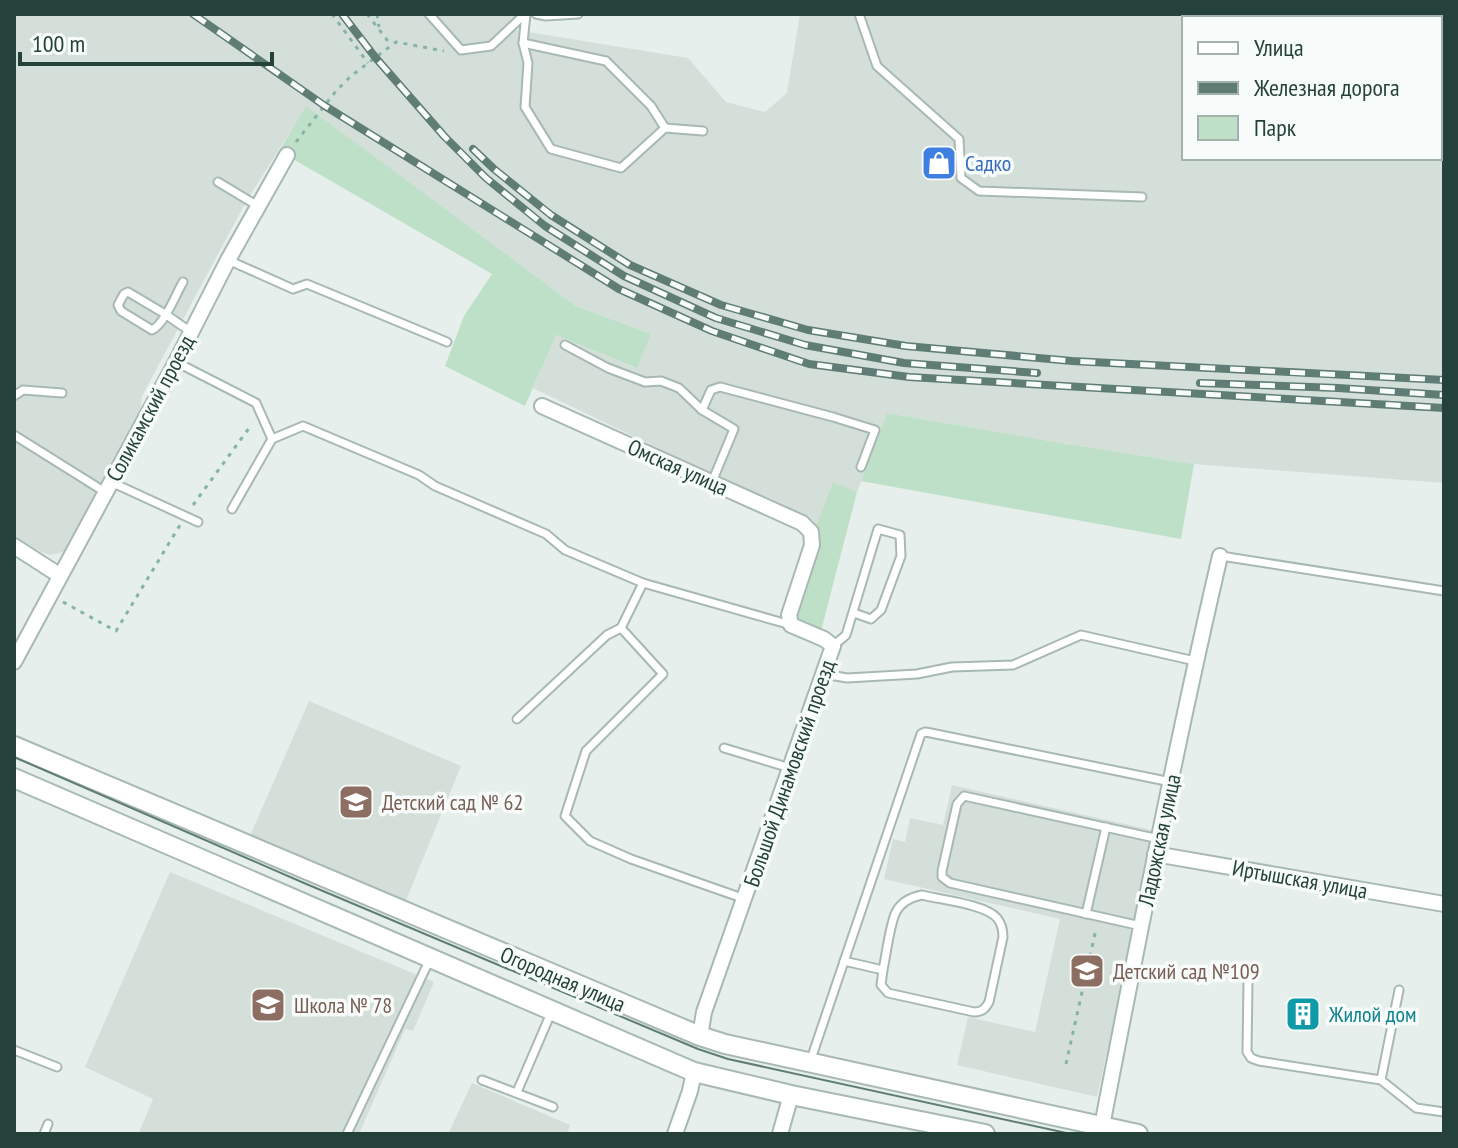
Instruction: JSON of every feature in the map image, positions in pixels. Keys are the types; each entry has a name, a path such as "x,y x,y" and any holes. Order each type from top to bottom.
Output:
{"street":[{"name":"Соликамский проезд","path":"14,662 287,155"},
{"name":"Омская улица","path":"542,406 802,523 811,532 812,545 789,615 791,625"},
{"path":"14,546 59,575"},
{"name":"Ладожская улица","path":"1102,1126 1157,847 1220,556"},
{"name":"Большой Динамовский проезд","path":"700,1036 704,1012 833,646 791,625"},
{"name":"Огородная улица","path":"14,746 700,1036 1138,1134"},
{"name":"Огородная улица","path":"14,778 694,1072 985,1134"},
{"name":"Иртышская улица","path":"1157,847 1444,904"},
{"path":"675,1134 694,1072"},
{"path":"780,1134 791,1095"}],"lane":[{"path":"429,14 461,50 491,46 526,14"},
{"path":"526,14 523,43 528,63 525,107 551,149 621,168 665,128 703,131"},
{"path":"536,14 578,14"},
{"path":"859,14 877,66 959,139 961,178 979,191 1142,197"},
{"path":"523,43 606,61 651,106 665,128"},
{"path":"218,182 258,206"},
{"path":"228,260 293,289 307,284 447,342"},
{"path":"183,282 165,314 158,327 152,330 121,311 118,305 128,292 165,314 191,332"},
{"path":"565,345 608,368 645,382 661,381 679,388 702,410 734,429 712,482"},
{"path":"176,362 256,403 272,439"},
{"path":"702,410 711,390 720,387 875,430 861,467"},
{"path":"14,396 23,390 62,393"},
{"path":"232,509 272,439 303,426 419,475 435,486 546,534 565,550 643,583 791,625"},
{"path":"14,435 108,487 198,522"},
{"path":"833,646 846,635 878,529 900,535 901,556 881,610 871,619 854,613"},
{"path":"1220,556 1444,591"},
{"path":"517,719 607,635 621,628 643,583"},
{"path":"621,628 663,674 586,751 565,816 590,841 631,859 745,899"},
{"path":"824,674 847,678 917,674 952,667 1013,665 1081,635 1196,661"},
{"path":"810,1062 918,739 925,732 1171,782"},
{"path":"724,748 790,768"},
{"path":"1141,926 945,881 942,871 957,804 964,796 1106,827 1157,847"},
{"path":"1086,914 1106,827"},
{"path":"922,895 986,910 1003,927 989,1002 981,1012 888,993 881,985 883,970 896,912 913,897 922,895"},
{"path":"347,1134 431,957"},
{"path":"844,961 883,970"},
{"path":"1248,983 1247,1052 1251,1058 1381,1080 1416,1108 1444,1112"},
{"path":"1381,1080 1399,990"},
{"path":"517,1092 552,1011"},
{"path":"14,1050 57,1067"},
{"path":"482,1080 553,1107"},
{"path":"44,1134 48,1124"}],"path":[{"path":"332,14 368,63"},
{"path":"367,14 391,45"},
{"path":"377,14 380,30"},
{"path":"303,131 336,91 396,42 439,51 461,50"},
{"path":"49,595 116,631 185,516 260,413"},
{"path":"1066,1064 1099,917"}],"shaded area":[{"path":"14,14 518,14 516,30 688,58 726,102 765,112 787,93 800,14 1444,14 1444,483 1194,464 887,413 857,492 833,483 815,529 807,520 533,388 556,335 636,368 651,334 576,306 306,107 247,200 142,396 140,413 64,552 49,555 14,536"},
{"name":"Детский сад № 62","path":"309,701 461,766 404,905 249,838"},
{"name":"Детский сад №109","path":"952,785 1156,831 1097,1097 957,1065 968,1017 1035,1032 1060,919 884,879 893,839 905,842 910,818 943,825"},
{"name":"Школа № 78","path":"170,872 434,982 413,1031 405,1029 359,1134 143,1134 139,1132 153,1099 85,1067"},
{"path":"472,1083 570,1125 567,1134 448,1134"}],"green space":[{"path":"306,106 576,306 651,334 637,368 556,335 525,406 445,366 464,316 492,274 279,151"},
{"path":"887,413 1194,464 1181,539 861,481"},
{"path":"833,482 857,492 821,631 798,621 794,614 815,529"}],"tram line":[{"path":"14,757 698,1049 728,1059 1071,1134"}],"railway":[{"path":"193,14 325,106 619,289 712,331 809,364 909,377 1444,408"},
{"path":"342,14 444,136 486,178 545,226 624,276 716,318 805,345 904,363 1037,373"},
{"path":"473,149 551,215 630,265 721,305 808,330 906,346 1072,361 1444,380"},
{"path":"1200,383 1444,395"}],"place":[{"name":"Садко","path":"939,163"},
{"name":"Детский сад № 62","path":"356,802"},
{"name":"Детский сад №109","path":"1087,971"},
{"name":"Школа № 78","path":"268,1005"},
{"name":"Жилой дом","path":"1303,1014"}]}
